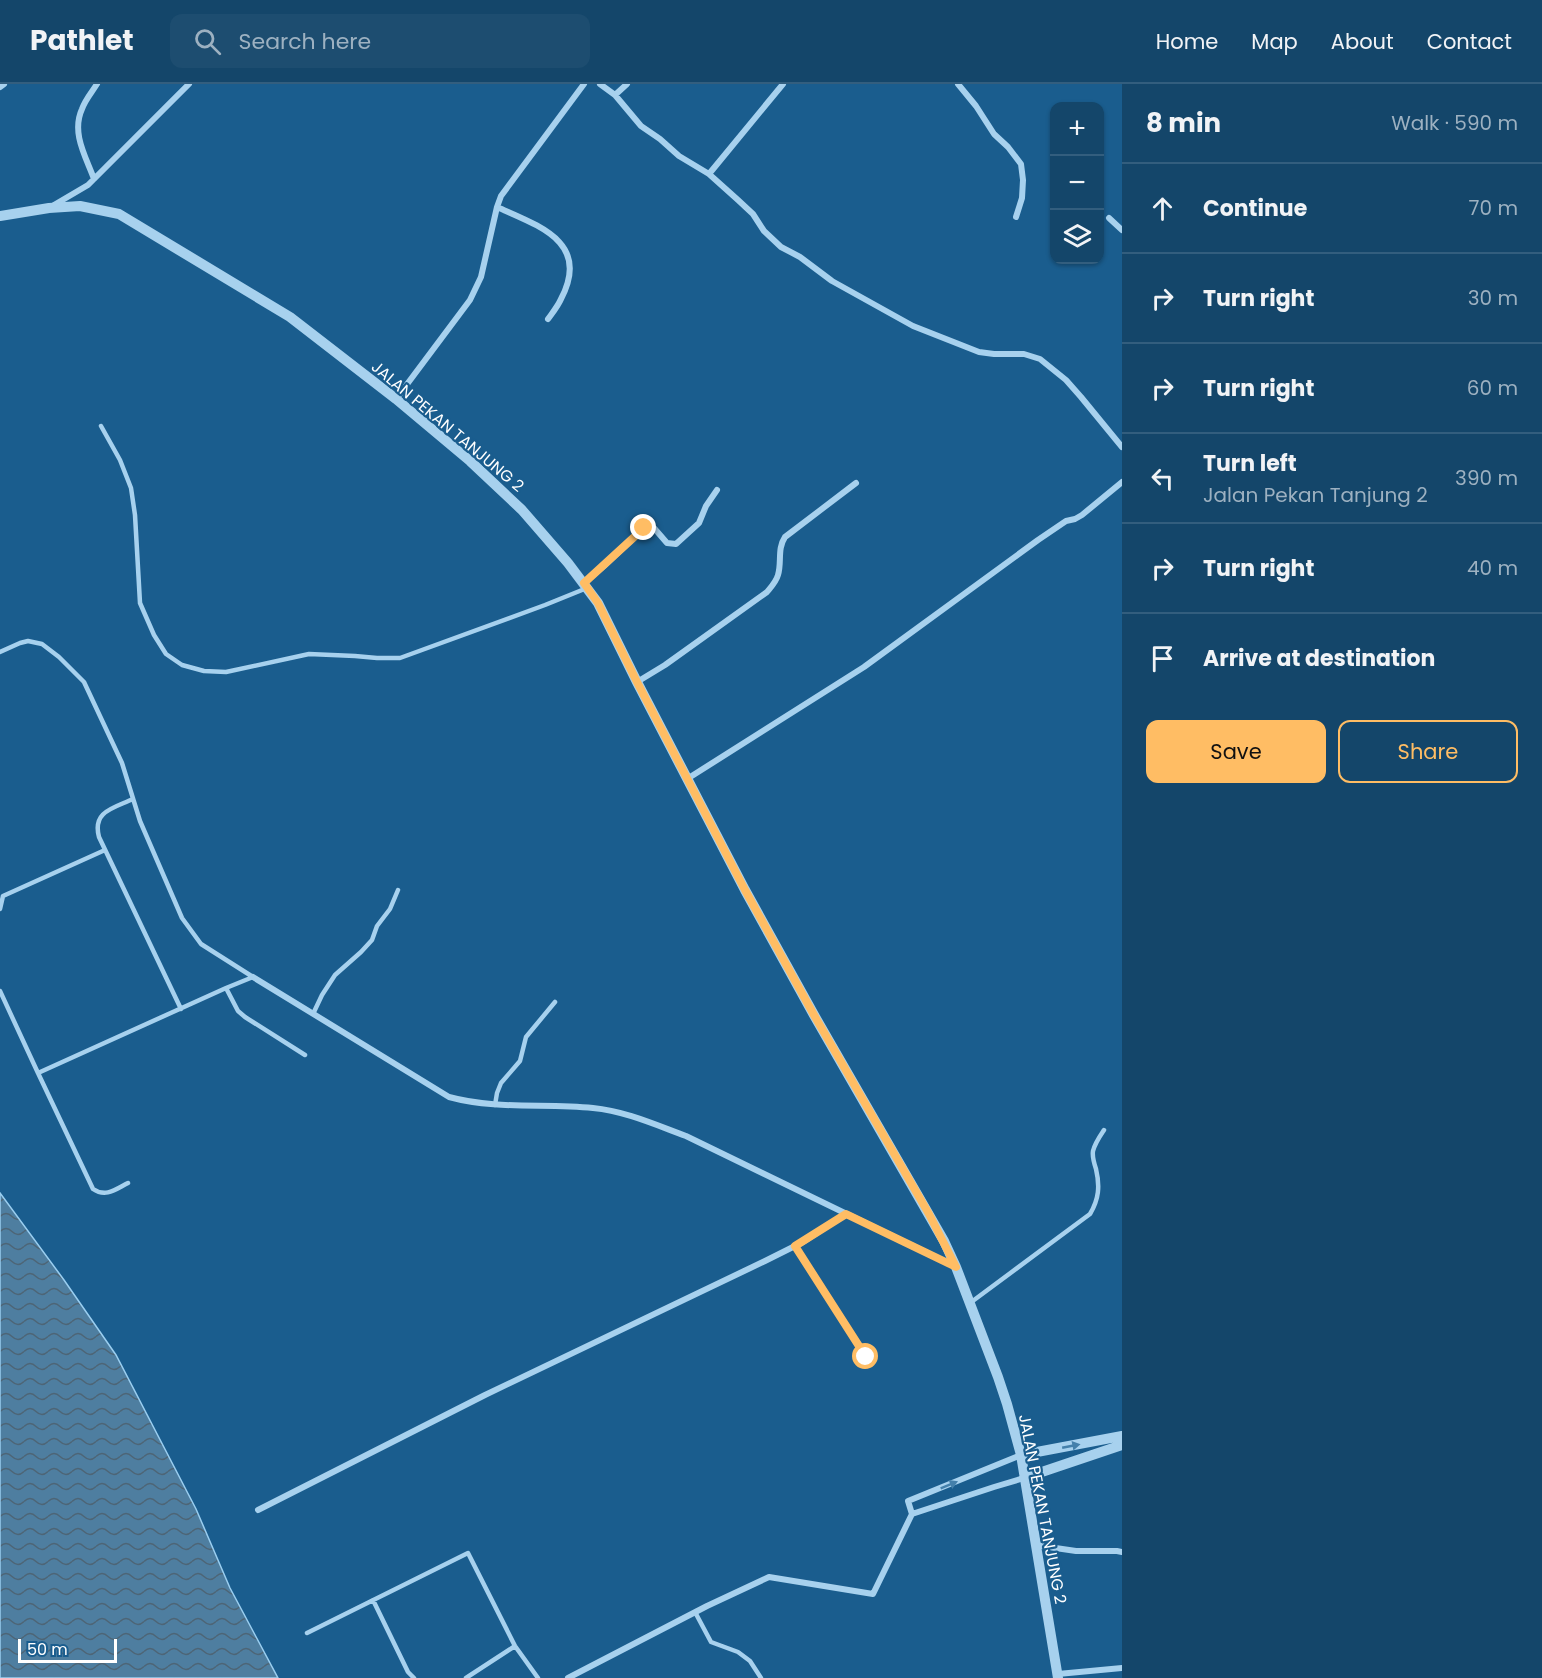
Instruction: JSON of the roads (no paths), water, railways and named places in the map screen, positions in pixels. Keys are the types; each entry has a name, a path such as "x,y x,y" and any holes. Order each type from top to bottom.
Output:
{"street":[{"path":"0,87 4,84"},
{"path":"94,179 77,132 82,108 97,84"},
{"path":"49,208 88,185 189,84"},
{"path":"396,399 470,300 481,277 497,207 507,186 584,84"},
{"path":"600,84 615,95 641,126 679,156 709,174 753,214 764,231 781,247 800,257 832,281 914,326 979,352 1024,354 1040,359 1066,380 1081,396 1122,447"},
{"path":"615,95 627,84"},
{"path":"709,174 783,84"},
{"path":"958,84 994,134 1021,164 1023,189 1016,217"},
{"name":"JALAN PEKAN TANJUNG 2","path":"0,216 49,208 80,206 119,214 290,317 396,399 470,461 522,510 586,585 598,603 751,901 929,1214 956,1267 1007,1404 1021,1455 1058,1676"},
{"path":"497,207 541,228 559,240 568,253 570,268 567,283 561,299 548,319"},
{"path":"1109,218 1122,230"},
{"path":"687,779 864,668 1038,540 1066,521 1082,515 1122,482"},
{"path":"637,682 665,666 767,592 779,574 780,544 785,537 856,483"},
{"path":"586,585 644,528 654,528 668,543 676,544 699,523 706,506 717,490"},
{"path":"253,977 449,1097 495,1105 611,1110 634,1117 686,1136 956,1267"},
{"path":"258,1510 485,1395 795,1246 846,1214"},
{"path":"795,1246 866,1357"},
{"path":"568,1678 695,1612 769,1577 873,1594 912,1514 908,1501 1021,1455 1122,1436"},
{"path":"912,1514 1122,1445"},
{"path":"1035,1545 1076,1551 1122,1552"},
{"path":"1058,1676 1122,1668"}],"lane":[{"path":"101,426 120,460 131,488 135,516 140,603 154,635 166,654 182,665 204,671 226,672 309,654 400,658 535,609 586,585"},
{"path":"0,652 28,641 42,644 84,682 122,763 140,821 182,918 201,944 253,977"},
{"path":"133,800 106,811 101,816 97,830 181,1009"},
{"path":"0,909 2,894 105,850"},
{"path":"313,1014 335,975 372,940 377,926 390,909 398,891"},
{"path":"38,1073 253,977"},
{"path":"226,988 238,1011 245,1017 305,1055"},
{"path":"0,991 93,1189 105,1194 128,1183"},
{"path":"495,1105 501,1083 520,1061 526,1037 555,1002"},
{"path":"970,1303 1090,1214 1097,1203 1099,1191 1093,1150 1104,1130"},
{"path":"308,1634 468,1553 514,1646 538,1678"},
{"path":"373,1600 408,1671 414,1678"},
{"path":"695,1612 711,1642 738,1652 750,1660 761,1678"},
{"path":"466,1678 514,1646"}],"water":[{"path":"0,1193 116,1355 196,1509 230,1588 278,1678 0,1678"}]}
